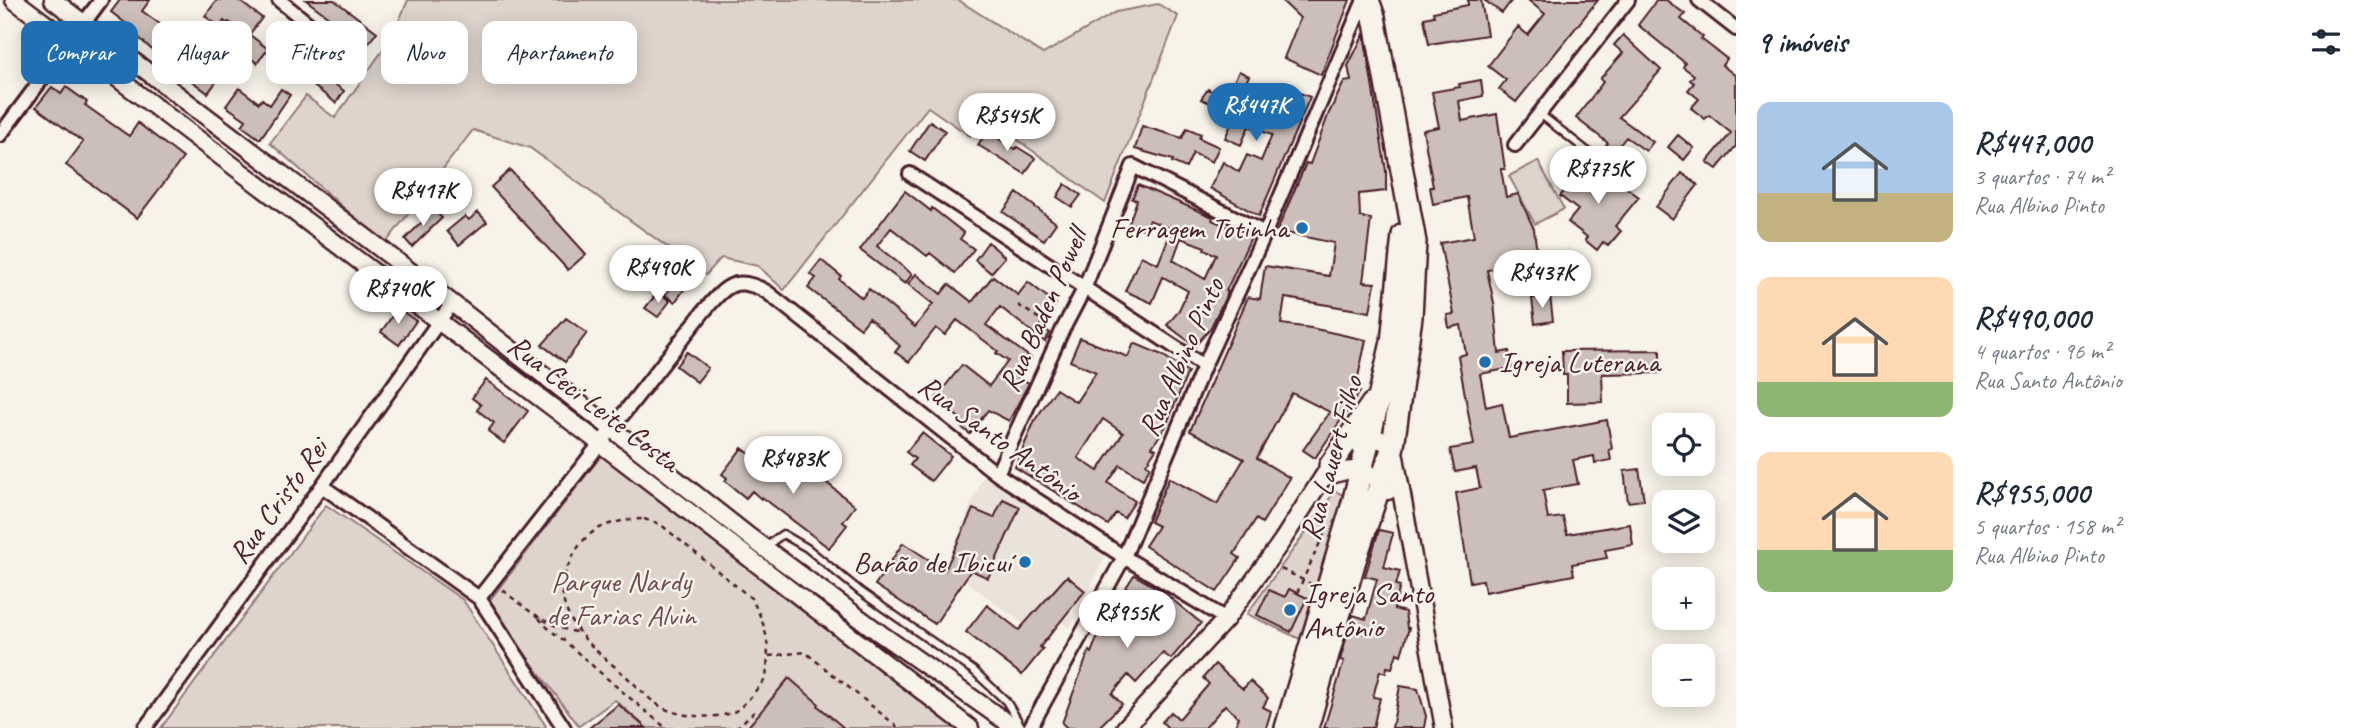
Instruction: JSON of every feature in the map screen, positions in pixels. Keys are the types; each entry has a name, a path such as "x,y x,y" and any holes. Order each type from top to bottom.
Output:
{"main road":[{"name":"Rua Lauert Filho","path":"1286,728 1345,559 1382,484 1393,446 1390,395 1392,342 1407,198 1374,17 1366,0"},
{"name":"Rua Lauert Filho","path":"1307,728 1345,559 1343,533 1367,441 1390,395"},
{"path":"1354,498 1344,484 1327,473 1390,395"}],"street":[{"name":"Rua Ceci Leite Costa","path":"14,0 42,21"},
{"name":"Rua Ceci Leite Costa","path":"53,0 80,21"},
{"path":"85,21 101,0"},
{"path":"279,0 305,21"},
{"name":"Rua Albino Pinto","path":"1030,728 1124,557 1204,366 1366,0"},
{"path":"1515,145 1628,0"},
{"path":"1699,0 1736,29"},
{"name":"Rua Ceci Leite Costa","path":"138,65 613,427 767,550 1015,728"},
{"path":"0,135 38,84"},
{"name":"Rua Ceci Leite Costa","path":"125,84 601,444 970,728"},
{"path":"174,121 189,103"},
{"name":"Rua Baden Powell","path":"997,474 1084,289 1133,166 1265,233"},
{"path":"910,174 1204,366"},
{"name":"Rua Santo Antônio","path":"613,427 722,290 741,282 753,284 767,292 997,474 1124,557 1226,619"},
{"name":"Rua Cristo Rei","path":"145,728 323,486 452,303"},
{"path":"479,598 613,427"},
{"path":"1125,728 1226,619 1327,473 1347,451 1367,441 1379,439 1393,446 1444,728"},
{"path":"1327,473 1361,469 1382,484 1402,506"},
{"path":"323,486 479,598 564,728"},
{"path":"757,564 767,550"}],"lane":[{"path":"1539,114 1610,169"},
{"path":"767,550 773,541 783,534 807,548 862,592 974,671 1006,701 1022,728"}],"path":[{"path":"1018,305 1062,331"},
{"path":"644,519 660,524 751,598 768,635 769,656 766,678 737,710 719,716 680,714 661,708 587,642 566,610 561,588 566,570 577,548 604,524 644,519"},
{"path":"1297,593 1326,526 1343,533"},
{"path":"1278,568 1302,579"},
{"path":"493,581 532,615 565,631 581,633"},
{"path":"539,618 550,632 666,728"},
{"path":"769,656 805,652 899,728"},
{"path":"736,728 755,711"}],"shaded area":[{"name":"Barão de Ibicuí","path":"983,476 1105,557 1070,628 1061,622 1047,642 946,566"}],"green space":[{"path":"408,0 958,0 1043,54 1116,12 1158,4 1178,16 1105,203 986,117 970,136 928,107 784,290 758,266 721,258 706,275 530,148 473,130 385,244 270,143 306,96 335,118 359,84 367,84 367,73 381,53 381,84 468,84 468,21 399,21"},
{"path":"1538,161 1564,209 1535,224 1509,176"},
{"name":"Parque Nardy de Farias Alvin","path":"601,456 957,728 647,728 615,700 579,726 499,619 490,600"},
{"path":"1335,491 1343,495 1300,639 1247,614"},
{"path":"326,505 463,600 546,726 161,728"}],"building":[{"path":"120,0 150,0 142,11 156,21 152,21 152,50 138,37 138,21 123,21 111,12"},
{"path":"217,0 238,0 262,18 252,31 252,21 212,21 205,16"},
{"path":"306,0 334,0 362,21 331,21"},
{"path":"1281,0 1350,0 1321,75 1284,58 1300,18"},
{"path":"1468,0 1481,0 1487,35 1429,44 1424,18 1434,16 1433,12 1468,5"},
{"path":"1484,0 1512,0 1502,13"},
{"path":"1528,0 1598,0 1516,102 1499,89 1506,80 1488,66 1518,27 1528,35 1545,14"},
{"path":"1657,0 1666,0 1685,14 1681,19 1727,59 1722,65 1736,76 1736,146 1717,169 1707,162 1731,133 1709,115 1705,119 1691,108 1699,99 1688,90 1694,83 1690,80 1694,75 1683,67 1685,63 1638,25"},
{"path":"367,25 377,32 367,45"},
{"path":"1364,34 1386,171 1386,191 1359,194 1360,217 1371,219 1363,282 1375,283 1370,312 1285,298 1281,324 1366,340 1355,391 1360,392 1315,458 1303,450 1330,412 1292,393 1257,458 1290,478 1262,523 1256,519 1234,554 1240,558 1217,592 1145,546 1158,526 1150,522 1169,478 1217,504 1244,459 1190,431 1248,297 1260,299 1265,266 1329,276 1334,243 1277,231 1306,163 1310,164 1344,82 1351,81 1348,66"},
{"path":"1623,35 1661,70 1619,117 1653,142 1646,151 1626,137 1615,151 1576,118 1603,82 1600,79 1623,53 1614,45"},
{"path":"252,37 266,47 257,63 252,59"},
{"path":"1239,71 1249,76 1238,98 1264,109 1265,106 1276,110 1285,87 1310,97 1259,216 1210,188 1223,162 1239,172 1247,155 1261,161 1272,135 1249,126 1241,145 1225,138 1236,114 1201,99 1208,89 1225,99"},
{"path":"1481,80 1483,96 1459,101 1462,121 1497,114 1506,197 1518,194 1534,229 1538,262 1487,270 1494,303 1499,353 1509,351 1512,368 1480,374 1486,407 1502,403 1509,438 1607,420 1611,460 1595,463 1594,456 1573,460 1578,484 1543,490 1548,519 1563,517 1567,534 1630,524 1633,545 1605,550 1607,558 1572,564 1574,575 1485,592 1483,580 1470,582 1456,493 1480,488 1476,468 1455,472 1450,449 1474,445 1458,356 1466,354 1461,325 1449,328 1447,315 1454,314 1440,243 1474,237 1467,197 1433,204 1430,187 1433,187 1423,130 1439,127 1432,92"},
{"path":"196,84 215,84 208,93"},
{"path":"311,84 334,84 344,91 336,103"},
{"path":"52,87 61,94 66,87 87,102 85,105 129,136 138,123 183,158 137,218 66,165 83,142 36,107"},
{"path":"239,88 259,103 262,99 270,105 281,89 290,95 260,139 242,126 246,120 226,106"},
{"path":"930,121 945,131 925,161 910,151"},
{"path":"1142,126 1182,138 1187,128 1201,134 1199,138 1219,147 1212,162 1193,153 1186,168 1172,162 1173,160 1135,149"},
{"path":"987,131 1035,158 1025,174 978,145"},
{"path":"1678,135 1694,148 1684,160 1668,147"},
{"path":"1584,167 1596,177 1602,170 1639,197 1615,226 1621,231 1608,246 1603,242 1597,250 1585,240 1587,237 1568,222 1578,210 1560,196"},
{"path":"510,170 586,254 568,270 491,187"},
{"path":"1682,173 1698,185 1672,219 1656,207"},
{"path":"1065,184 1081,195 1072,207 1057,197"},
{"path":"1138,185 1213,217 1212,220 1251,237 1210,329 1195,346 1167,325 1178,312 1188,291 1163,277 1152,303 1125,291 1141,256 1158,264 1172,229 1149,220 1145,230 1129,223 1137,200 1132,199","holes":["1181,238 1205,247 1204,249 1216,255 1205,279 1173,260"]},
{"path":"905,191 964,233 960,239 974,249 955,273 930,253 927,256 891,228 877,246 912,274 905,284 860,250"},
{"path":"1017,193 1056,223 1044,240 1003,212"},
{"path":"434,210 442,218 412,247 405,239"},
{"path":"478,212 487,222 459,245 447,231 465,216 469,220"},
{"path":"988,242 1005,257 991,273 975,260"},
{"path":"821,260 862,298 869,289 915,327 933,304 908,284 916,274 941,294 949,284 972,302 993,276 1018,295 1028,282 1056,304 1040,325 1050,333 1045,342 1000,307 986,325 1031,358 1017,377 1029,383 1009,421 988,410 970,434 959,425 962,420 935,399 962,365 989,386 1008,361 996,353 998,351 957,320 945,335 936,328 909,362 895,352 900,346 869,318 861,328 808,288 816,278 810,274"},
{"path":"677,280 686,287 675,302 665,295"},
{"path":"658,292 670,301 658,317 645,308"},
{"path":"1550,296 1553,321 1535,324 1532,298"},
{"path":"398,308 416,321 399,345 381,332"},
{"path":"566,318 587,333 565,362 542,345"},
{"path":"1080,338 1128,357 1134,343 1162,355 1188,372 1166,426 1152,447 1156,449 1146,464 1150,467 1143,479 1120,465 1108,483 1135,501 1124,518 1116,513 1108,525 1015,467 1035,420 1056,389 1076,402 1096,372 1070,361","holes":["1103,419 1123,433 1098,471 1078,458"]},
{"path":"1660,350 1660,373 1602,374 1603,402 1567,403 1567,375 1563,375 1562,351"},
{"path":"687,352 708,368 697,382 676,366"},
{"path":"486,380 528,411 504,443 488,431 494,423 477,410 481,405 472,398"},
{"path":"922,433 951,456 931,481 910,465 915,459 906,452"},
{"path":"742,448 781,478 790,466 804,478 811,470 855,506 843,522 847,525 829,548 762,497 761,499 752,491 746,498 725,481 727,478 722,474"},
{"path":"1639,469 1644,500 1628,502 1624,471"},
{"path":"1003,499 1020,507 988,578 971,570 935,624 875,585 903,543 945,570 973,509 994,518"},
{"path":"1379,530 1393,533 1384,567 1400,571 1396,585 1400,586 1394,609 1405,612 1409,628 1401,655 1397,653 1392,668 1387,667 1386,673 1380,671 1373,697 1380,698 1373,728 1324,728 1344,661 1340,660 1353,615 1366,619 1377,579 1365,576"},
{"path":"1134,575 1162,591 1201,623 1171,659 1163,653 1136,683 1128,675 1112,694 1122,704 1098,728 1067,728 1062,723 1089,651 1091,653 1103,623"},
{"path":"1067,576 1085,591 1040,647 1043,649 1022,675 966,632 987,605 1019,630"},
{"name":"Igreja Santo Antônio","path":"1289,589 1307,598 1291,632 1257,615 1269,590 1285,597"},
{"path":"1215,664 1243,689 1250,681 1268,698 1263,707 1271,711 1266,728 1235,728 1238,717 1225,705 1205,728 1168,728 1162,722 1171,712 1179,719 1209,684 1203,678"},
{"path":"789,678 819,704 818,706 844,728 747,728"},
{"path":"1400,686 1418,689 1426,716 1424,728 1392,728"},
{"path":"618,704 646,728 589,728 614,708"}],"place":[{"name":"Ferragem Totinha","path":"1302,228"},
{"name":"Igreja Luterana","path":"1485,362"},
{"name":"Barão de Ibicuí","path":"1025,562"},
{"name":"Igreja Santo Antônio","path":"1290,610"}]}
